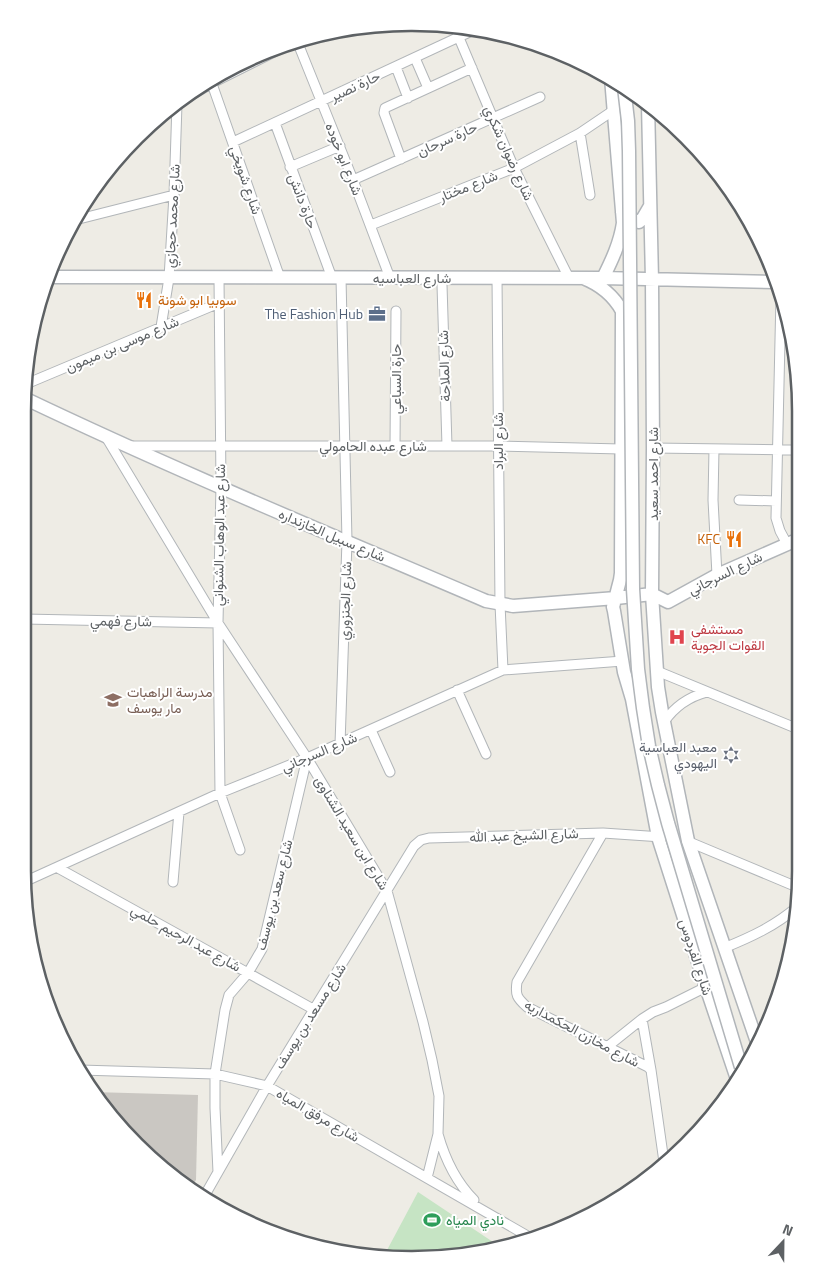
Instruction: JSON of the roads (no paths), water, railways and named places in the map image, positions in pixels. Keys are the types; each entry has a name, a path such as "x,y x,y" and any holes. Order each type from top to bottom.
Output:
{"main road":[{"path":"603,278 619,243 623,222 612,88"},
{"path":"625,97 629,151 633,589 638,668 649,746 668,824 740,1063"},
{"path":"633,102 636,152 639,589 640,628 647,697 654,746 672,822 743,1058"},
{"name":"شارع احمد سعيد","path":"648,114 652,280 652,594 656,671 664,722 688,841"},
{"path":"622,212 632,220 639,222 650,204"},
{"name":"شارع العباسيه","path":"56,277 603,278 769,282"},
{"path":"583,278 592,281 606,290 622,311 621,573 614,611 624,672 632,699 658,837"},
{"name":"شارع سبيل الخازنداره","path":"31,402 126,446 486,601 513,606 652,594"},
{"name":"شارع السرجاني","path":"652,594 668,602 718,575 792,541"},
{"name":"شارع الفردوس","path":"658,837 734,1072"},
{"name":"شارع الفردوس","path":"688,841 755,1035"}],"street":[{"name":"حارة نصير","path":"233,142 463,35"},
{"name":"شارع رضوان شكري","path":"459,37 514,168 568,278"},
{"name":"شارع ابو خوده","path":"300,48 371,225 390,278"},
{"path":"415,58 428,88"},
{"path":"396,67 408,98"},
{"path":"401,159 383,111 385,108 472,68"},
{"name":"شارع شويخي","path":"213,87 280,278"},
{"name":"حارة سرحان","path":"353,180 540,97"},
{"name":"شارع مختار","path":"371,225 514,168 580,133 614,110"},
{"name":"شارع محمد حجازي","path":"161,327 169,278 177,113"},
{"name":"حارة دانش","path":"274,123 336,278"},
{"path":"580,133 590,195"},
{"path":"290,167 340,146"},
{"path":"84,218 174,195"},
{"name":"شارع عبد الوهاب الشنواني","path":"219,278 221,486 218,623 220,793 240,850"},
{"name":"شارع الجنزوري","path":"336,278 345,446 347,541 340,744"},
{"name":"شارع البراد","path":"497,278 500,604 503,670"},
{"name":"شارع الملاحة","path":"442,285 447,446"},
{"name":"شارع موسى بن ميمون","path":"33,381 219,303"},
{"name":"حارة السباعي","path":"396,311 396,446"},
{"path":"780,320 776,518 778,525 792,540"},
{"name":"شارع ابن سعيد الشناوى","path":"106,437 218,623 307,758 388,891 432,1060 439,1096 438,1134 427,1178"},
{"name":"شارع عبده الحامولي","path":"126,446 498,446 620,448"},
{"path":"653,448 792,450"},
{"path":"714,449 713,500 718,575"},
{"path":"740,500 776,501"},
{"name":"شارع فهمي","path":"31,619 218,623"},
{"name":"شارع السرجاني","path":"31,879 220,793 340,744 503,670 623,661"},
{"path":"656,671 792,727"},
{"path":"457,690 486,754"},
{"path":"664,722 669,714 682,702 707,692"},
{"path":"371,730 390,772"},
{"name":"شارع سعد بن يوسف","path":"218,1172 215,1074 225,1010 229,995 248,973 262,949 307,758"},
{"path":"173,882 179,812"},
{"name":"شارع الشيخ عبد الله","path":"388,891 414,846 421,840 430,838 603,833 688,841 791,885"},
{"name":"شارع مخازن الحكمداريه","path":"603,833 517,982 515,991 527,1007 651,1070 663,1155"},
{"name":"شارع عبد الرحيم حلمي","path":"58,868 313,1009"},
{"name":"شارع مسعد بن يوسف","path":"207,1191 313,1009 388,891"},
{"path":"724,948 770,928 789,913"},
{"path":"607,1047 653,1012 706,987"},
{"path":"642,1020 651,1070"},
{"name":"شارع مرفق المياه","path":"88,1070 215,1074 267,1086 524,1234"},
{"name":"شارع ابن سعيد الشناوى","path":"438,1134 453,1174 481,1208"}],"place":[{"name":"سوبيا ابو شونة","path":"144,300"},
{"name":"The Fashion Hub","path":"377,314"},
{"name":"KFC","path":"734,539"},
{"name":"مستشفى القوات الجوية","path":"677,637"},
{"name":"مدرسة الراهبات مار يوسف","path":"113,700"},
{"name":"معبد العباسية اليهودي","path":"731,755"},
{"name":"نادي المياه","path":"432,1220"}]}
